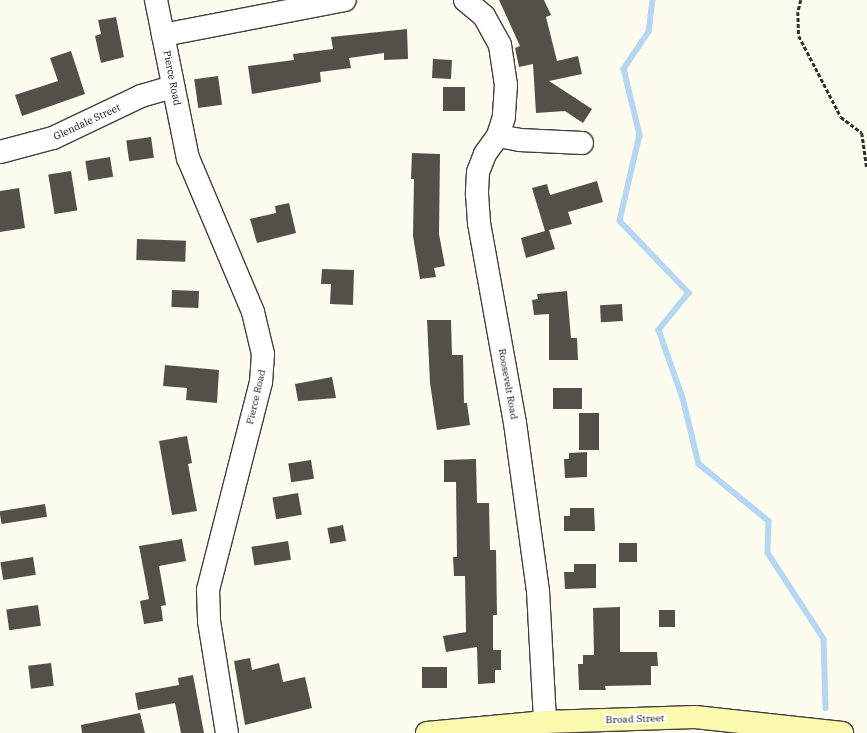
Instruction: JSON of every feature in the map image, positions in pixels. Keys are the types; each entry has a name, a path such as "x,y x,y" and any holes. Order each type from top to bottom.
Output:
{"main road":[{"name":"Broad Street","path":"428,733 545,722 592,727 695,717 842,733"}],"street":[{"name":"Pierce Road","path":"156,0 188,158 253,312 263,354 261,382 208,590 209,621 227,733"},
{"path":"163,35 345,0"},
{"path":"465,0 484,16 500,45 506,85 504,117 498,136 520,140 582,143"},
{"name":"Glendale Street","path":"0,152 53,138 141,96 173,87"},
{"name":"Roosevelt Road","path":"498,136 485,154 478,172 479,223 515,423 526,498 538,591 545,722"}],"path":[{"path":"801,0 798,12 799,36 841,117 862,133 867,168"}],"building":[{"path":"499,0 544,0 551,15 546,17 557,61 578,56 582,74 549,81 592,109 583,123 565,111 536,113 533,64 519,67 515,48 520,46"},
{"path":"116,17 124,57 101,63 95,36 101,34 98,20"},
{"path":"407,29 408,59 384,60 384,53 349,58 351,68 320,72 321,82 252,94 248,66 294,60 293,54 333,49 331,37"},
{"path":"71,51 85,94 22,116 15,95 58,81 50,58"},
{"path":"433,59 452,60 451,79 432,78"},
{"path":"218,76 222,105 198,108 194,79"},
{"path":"443,87 465,87 465,111 443,111"},
{"path":"151,137 154,158 129,161 126,140"},
{"path":"412,153 440,154 439,234 445,266 434,268 436,277 420,279 413,236 414,179 411,179"},
{"path":"110,157 113,177 88,181 85,161"},
{"path":"71,171 77,211 55,214 48,175"},
{"path":"597,181 603,202 568,212 572,224 549,230 555,249 526,258 521,238 545,231 532,188 547,184 550,195"},
{"path":"19,188 25,228 0,232 0,191"},
{"path":"289,203 296,233 257,243 250,219 276,213 275,206"},
{"path":"137,239 186,241 185,262 136,260"},
{"path":"322,269 354,270 353,305 330,304 331,284 321,284"},
{"path":"172,290 199,291 198,308 171,307"},
{"path":"567,291 571,338 577,338 578,360 549,360 549,314 534,315 532,300 538,299 537,294"},
{"path":"622,304 623,321 601,322 600,305"},
{"path":"427,320 451,320 452,355 463,355 464,403 467,403 470,425 437,430 430,383"},
{"path":"165,365 219,370 217,403 186,400 187,388 163,386"},
{"path":"332,377 336,398 298,401 295,384"},
{"path":"553,388 582,388 582,409 553,409"},
{"path":"579,413 599,413 599,450 579,450"},
{"path":"187,436 192,463 188,464 197,511 172,515 159,441"},
{"path":"587,452 587,477 565,478 564,459 569,459 569,453"},
{"path":"476,459 477,503 489,503 490,550 496,550 497,615 493,615 493,650 501,650 501,670 495,670 495,683 478,684 477,647 446,652 443,636 466,632 465,576 454,576 453,557 457,557 456,482 444,482 444,460"},
{"path":"311,460 314,479 291,482 288,464"},
{"path":"298,493 302,515 276,519 272,498"},
{"path":"45,504 47,517 2,524 0,511"},
{"path":"570,508 594,508 595,531 564,531 564,516 570,516"},
{"path":"343,525 346,541 330,544 327,528"},
{"path":"182,539 186,561 159,566 166,605 161,606 163,621 144,624 140,601 149,599 139,546"},
{"path":"288,541 291,560 254,566 251,547"},
{"path":"619,543 637,543 637,562 619,562"},
{"path":"33,557 36,575 3,580 0,562"},
{"path":"574,564 596,564 596,588 565,589 564,572 574,572"},
{"path":"38,605 41,626 9,630 6,609"},
{"path":"620,607 620,652 657,652 658,666 651,666 651,685 605,686 606,690 579,690 578,664 583,664 583,655 594,655 593,608"},
{"path":"659,610 675,610 675,627 659,627"},
{"path":"250,658 252,670 279,663 283,682 305,677 312,708 245,725 234,661"},
{"path":"51,663 54,686 31,689 28,666"},
{"path":"422,667 447,667 447,688 422,688"},
{"path":"193,675 204,733 181,733 175,703 138,710 135,693 179,685 178,678"},
{"path":"140,713 145,733 82,733 81,725"}],"waterway":[{"path":"653,0 649,32 624,69 640,135 620,221 689,293 659,330 683,398 699,464 769,521 768,553 824,639 826,708"}]}
